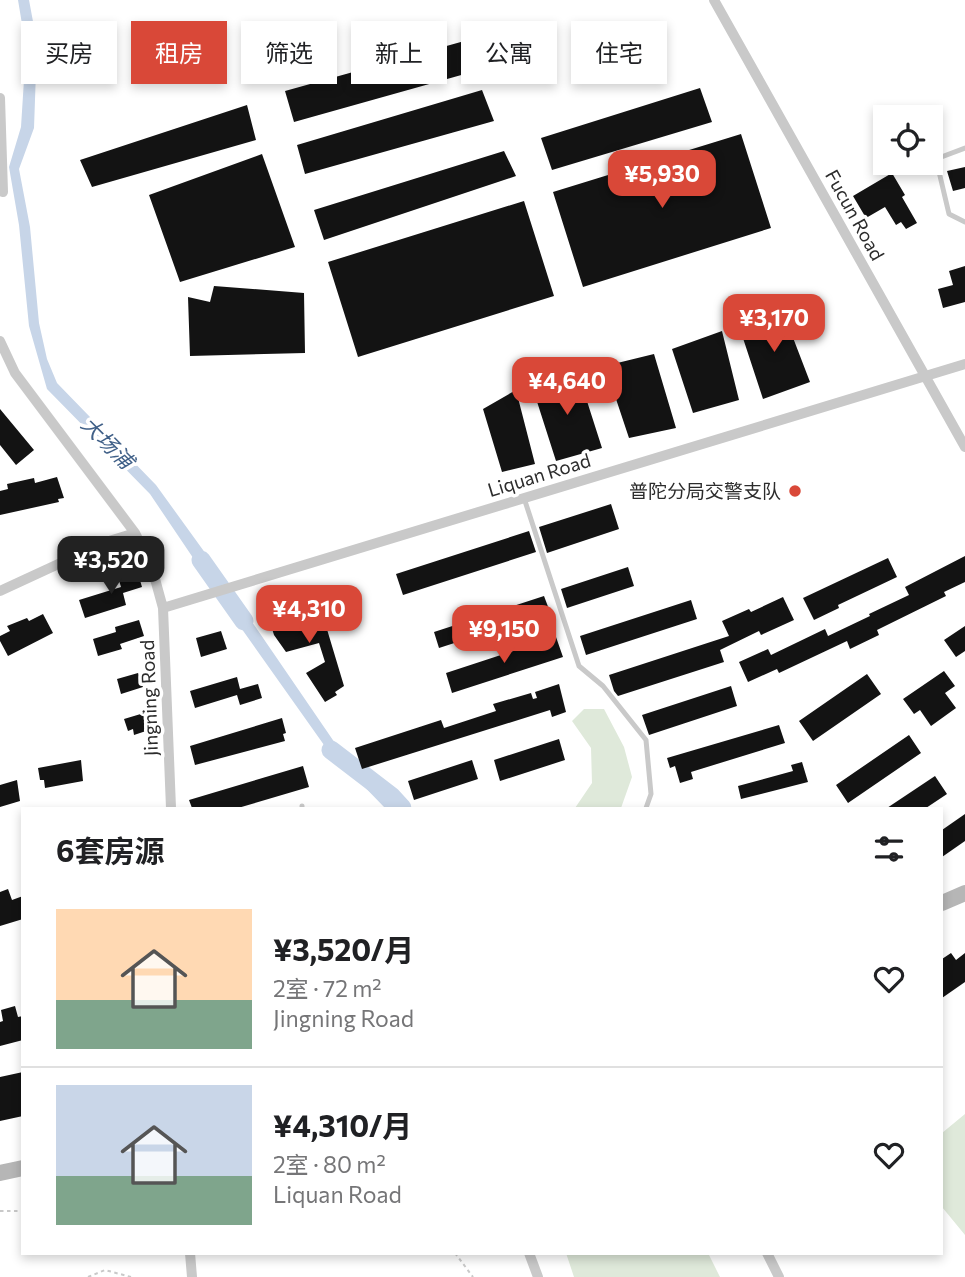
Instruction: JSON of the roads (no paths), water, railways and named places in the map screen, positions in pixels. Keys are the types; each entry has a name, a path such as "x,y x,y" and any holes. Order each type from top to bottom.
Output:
{"main road":[{"path":"943,903 965,893"},
{"path":"943,911 965,902"},
{"path":"0,1162 21,1157"},
{"path":"0,1173 21,1168"}],"street":[{"name":"Fucun Road","path":"713,0 965,447"},
{"path":"0,98 3,192 0,191"},
{"name":"Jingning Road","path":"0,341 15,373 135,533 152,568 163,608 171,807"},
{"name":"Liquan Road","path":"163,608 965,364"},
{"path":"0,591 106,542 135,533"},
{"path":"190,1255 192,1277"},
{"path":"531,1255 538,1277"},
{"path":"768,1255 779,1277"}],"lane":[{"path":"965,148 936,159 949,214 965,222"},
{"path":"524,498 579,666 603,686 646,740 651,794 646,807"}],"water":[{"path":"18,0 29,0 33,21 22,21"},
{"path":"24,84 36,84 34,128 19,169 30,227 39,323 47,359 57,383 156,485 224,579 210,583 150,494 47,389 29,326 19,225 9,167 21,127"},
{"path":"235,597 350,765 401,807 384,807 324,745 222,601"}],"waterway":[{"name":"大场浦","path":"201,560 244,621"},
{"name":"大场浦","path":"331,750 391,796 401,807"}],"place":[{"name":"普陀分局交警支队","path":"795,491"}]}
